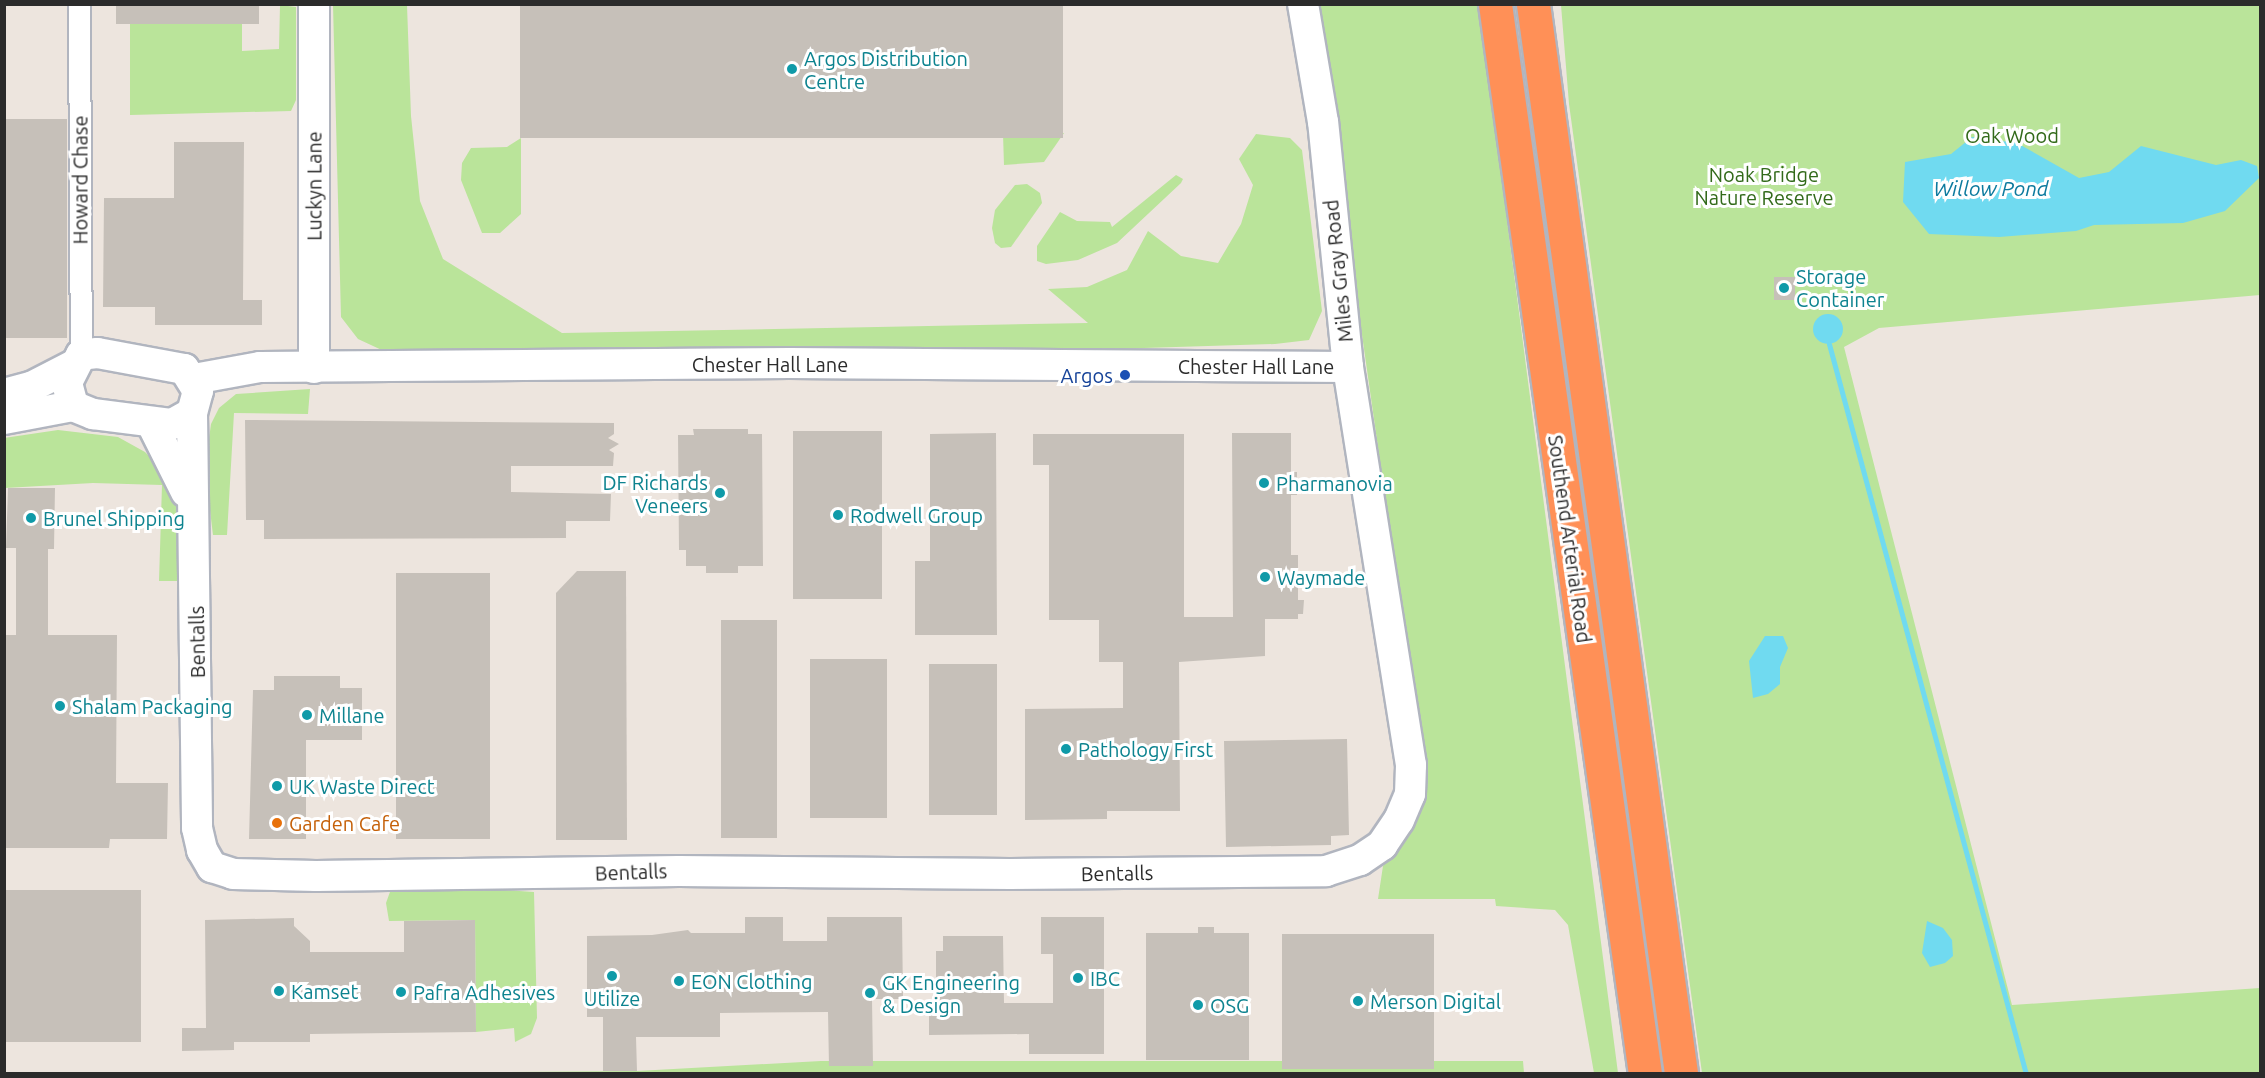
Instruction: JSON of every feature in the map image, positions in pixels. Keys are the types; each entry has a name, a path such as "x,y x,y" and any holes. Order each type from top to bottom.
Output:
{"highway":[{"name":"Southend Arterial Road","path":"1495,4 1645,1074"},
{"name":"Southend Arterial Road","path":"1533,4 1681,1074"}],"street":[{"name":"Howard Chase","path":"77,360 79,4"},
{"name":"Luckyn Lane","path":"314,4 314,368"},
{"name":"Miles Gray Road","path":"1303,4 1323,122 1348,367 1411,765 1410,794 1399,820"},
{"path":"4,394 31,387 77,360 97,353 184,369 194,379"},
{"path":"73,406 67,383 77,360"},
{"name":"Chester Hall Lane","path":"194,379 260,367 790,363 1348,367"},
{"name":"Bentalls","path":"194,379 198,391 192,412 191,503 197,592 197,828 202,850 212,867 232,874 1326,871 1360,860 1382,845 1399,820"},
{"path":"4,419 73,406 93,414 152,424 172,424 192,412"},
{"name":"Bentalls","path":"152,424 172,456 191,503"}],"green space":[{"path":"280,5 296,7 296,100 291,111 130,115 130,24 242,23 242,51 279,49"},
{"path":"333,5 407,5 411,116 420,201 443,259 562,333 1088,323 1048,289 1087,287 1127,270 1148,231 1181,256 1218,263 1241,224 1253,185 1239,159 1256,134 1290,138 1302,150 1322,311 1309,340 1275,344 982,353 386,352 358,339 341,317"},
{"path":"1315,5 1479,5 1618,1073 1594,1073 1568,925 1555,910 1496,906 1495,899 1378,899 1383,866 1405,840 1427,791"},
{"name":"Noak Bridge Nature Reserve","path":"1561,5 2260,5 2260,295 1879,328 1844,347 2012,1005 2260,988 2260,1073 1702,1073 1569,104"},
{"path":"1064,133 1044,162 1004,165 1003,134"},
{"path":"521,138 521,214 500,233 482,233 461,180 462,163 471,148 507,147"},
{"path":"1176,175 1183,179 1181,183 1117,243 1078,260 1046,264 1037,261 1037,246 1060,212 1077,221 1110,222 1112,227"},
{"path":"1027,184 1040,193 1042,203 1011,247 1001,248 995,243 992,228 995,210 1015,185"},
{"path":"310,389 308,414 234,413 227,535 213,535 207,486 208,446 211,424 219,408 236,394"},
{"path":"58,430 118,437 145,452 170,477 179,504 178,581 159,581 162,485 93,483 5,488 4,438"},
{"path":"424,885 534,892 537,1018 531,1034 515,1042 514,1028 476,1032 475,920 389,921 386,903 391,889"},
{"path":"821,1061 1523,1061 1524,1073 238,1074 637,1071"}],"water":[{"name":"Willow Pond","path":"1972,137 2017,143 2079,178 2109,172 2141,146 2216,165 2241,160 2257,166 2259,178 2225,211 2183,223 2094,225 2076,231 1999,237 1929,234 1903,202 1905,162 1951,154"},
{"path":"1828,314 1834,315 1842,323 1842,335 1834,343 1828,344 1822,343 1814,335 1813,329 1814,323 1822,315"},
{"path":"1765,636 1783,636 1788,648 1780,667 1780,684 1768,694 1753,698 1749,661"},
{"path":"1927,921 1943,928 1952,940 1953,956 1945,963 1930,967 1922,953"}],"building":[{"path":"116,4 259,4 259,24 116,24"},
{"name":"Argos Distribution Centre","path":"520,4 1063,4 1063,138 520,138"},
{"path":"4,119 67,119 67,338 4,338"},
{"path":"174,142 244,142 243,300 262,300 262,325 155,325 155,307 103,307 104,198 174,198"},
{"name":"Storage Container","path":"1774,277 1795,277 1795,300 1774,300"},
{"path":"245,420 614,423 614,434 608,438 619,444 609,450 614,453 613,466 511,466 511,492 611,494 610,521 566,521 566,538 264,539 264,520 246,520"},
{"name":"DF Richards Veneers","path":"693,429 748,429 748,434 762,434 763,566 738,566 738,573 706,573 706,566 686,566 686,550 679,550 678,435 694,435"},
{"name":"Rodwell Group","path":"793,431 882,431 882,599 793,599"},
{"path":"996,433 997,635 915,635 915,561 930,561 930,434"},
{"path":"1232,433 1291,433 1291,472 1297,472 1297,495 1291,495 1291,555 1298,555 1298,600 1304,600 1303,614 1298,614 1298,619 1265,619 1265,656 1179,662 1180,811 1107,811 1107,819 1025,820 1025,709 1123,708 1123,662 1099,662 1099,620 1049,620 1049,465 1033,465 1033,434 1184,434 1184,617 1233,617"},
{"path":"8,488 55,488 54,549 48,549 48,635 117,635 116,783 168,783 167,839 110,839 109,848 4,848 4,635 16,635 16,548 6,548"},
{"path":"577,571 626,571 627,840 556,840 556,593"},
{"path":"396,573 490,573 490,839 396,839"},
{"path":"721,620 777,620 777,838 721,838"},
{"path":"810,659 887,659 887,818 810,818"},
{"path":"929,664 997,664 997,815 929,815"},
{"path":"274,676 340,676 340,688 362,688 362,740 306,740 306,839 249,839 253,690 274,690"},
{"path":"1347,739 1349,835 1331,836 1331,845 1226,847 1224,741"},
{"path":"4,890 141,890 141,1042 4,1042"},
{"path":"745,917 783,917 783,941 827,941 827,917 902,917 903,999 872,999 873,1066 829,1066 828,1012 720,1013 720,1037 636,1037 637,1071 603,1071 603,1017 587,1017 587,936 652,935 688,930 691,933 745,933"},
{"path":"1041,917 1104,917 1104,1054 1029,1054 1029,1034 929,1035 929,1005 936,1005 936,951 943,951 943,936 1003,936 1004,1003 1053,1003 1053,954 1041,954"},
{"path":"294,918 294,926 310,941 310,952 404,952 404,921 475,920 476,1032 310,1034 310,1042 234,1042 234,1050 182,1051 182,1028 206,1028 205,920"},
{"name":"OSG","path":"1198,927 1214,927 1214,933 1249,933 1249,1060 1146,1060 1146,933 1198,933"},
{"name":"Merson Digital","path":"1282,934 1434,934 1434,1069 1282,1069"}],"waterway":[{"path":"1829,344 2026,1074"}],"place":[{"name":"Argos Distribution Centre","path":"792,69"},
{"name":"Storage Container","path":"1784,288"},
{"name":"Argos","path":"1125,375"},
{"name":"Pharmanovia","path":"1264,483"},
{"name":"DF Richards Veneers","path":"720,493"},
{"name":"Rodwell Group","path":"838,515"},
{"name":"Brunel Shipping","path":"31,518"},
{"name":"Waymade","path":"1265,577"},
{"name":"Shalam Packaging","path":"60,706"},
{"name":"Millane","path":"307,715"},
{"name":"Pathology First","path":"1066,749"},
{"name":"UK Waste Direct","path":"277,786"},
{"name":"Garden Cafe","path":"277,823"},
{"name":"Utilize","path":"612,976"},
{"name":"IBC","path":"1078,978"},
{"name":"EON Clothing","path":"679,981"},
{"name":"Kamset","path":"279,991"},
{"name":"Pafra Adhesives","path":"401,992"},
{"name":"GK Engineering & Design","path":"870,993"},
{"name":"Merson Digital","path":"1358,1001"},
{"name":"OSG","path":"1198,1005"}],"park label":[{"name":"Oak Wood","path":"2012,135"}]}
